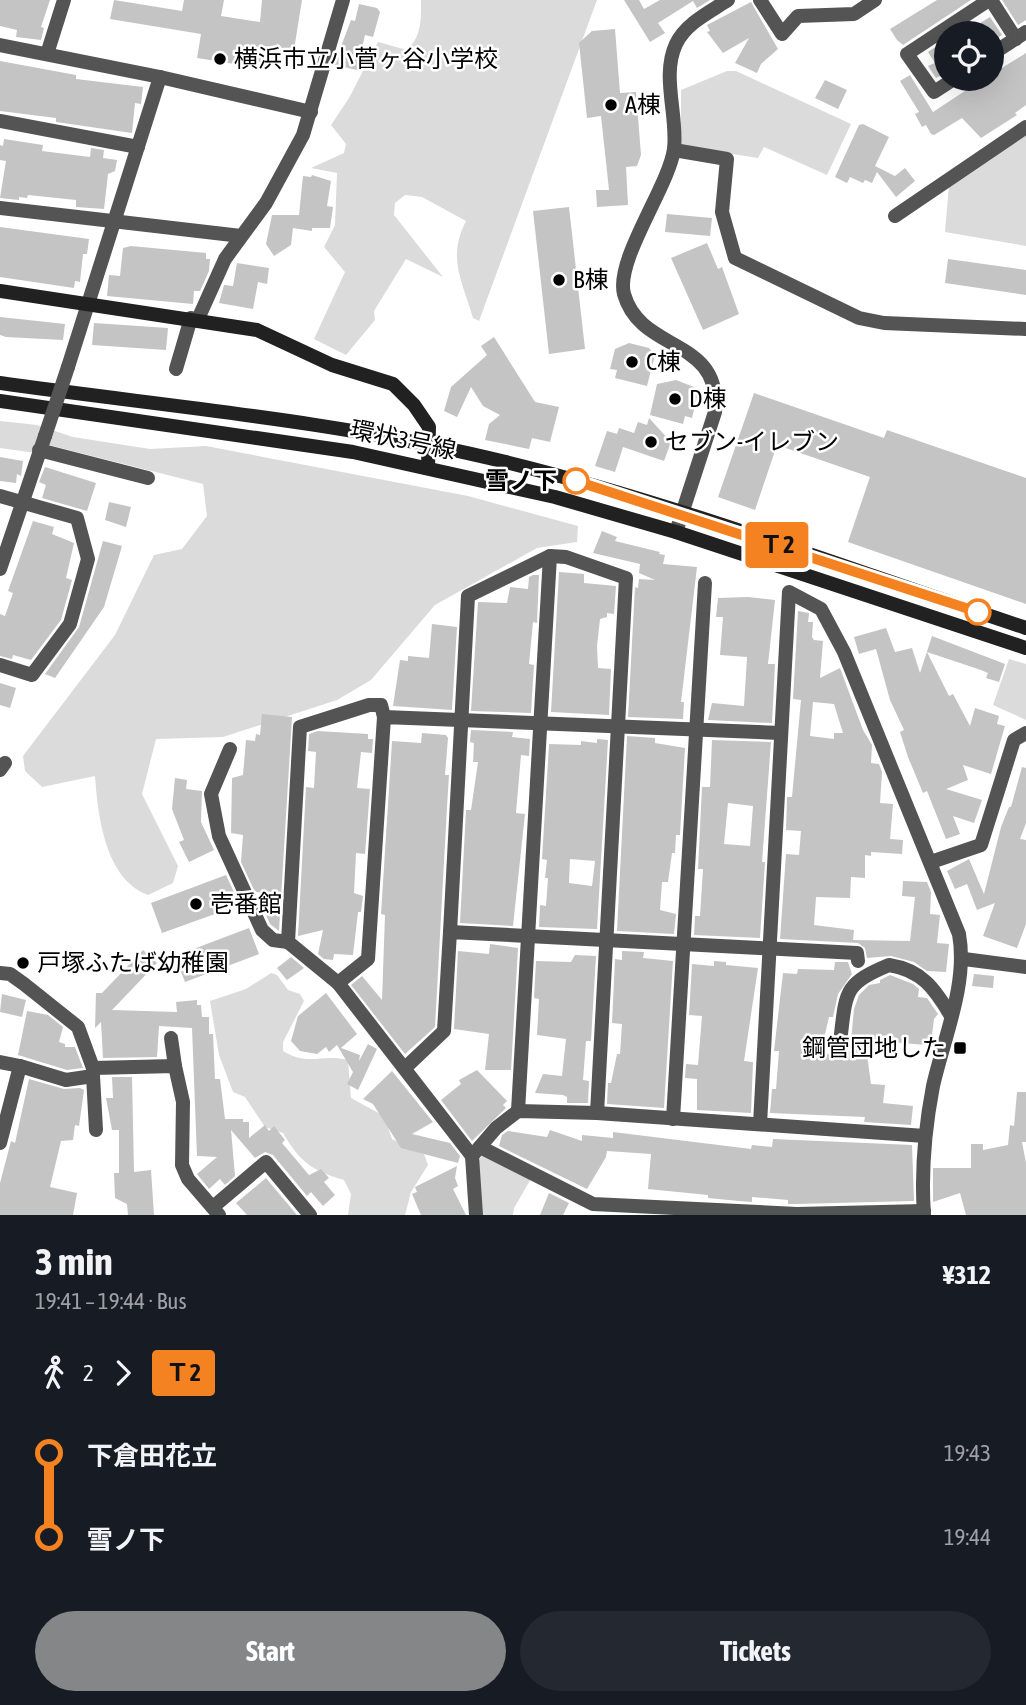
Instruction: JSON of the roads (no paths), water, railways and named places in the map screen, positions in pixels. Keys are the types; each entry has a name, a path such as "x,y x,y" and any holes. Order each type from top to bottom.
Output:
{"street":[{"path":"47,54 64,0"},
{"path":"176,369 194,319 225,259 266,203 287,167 311,112 343,0"},
{"path":"676,532 715,412 717,392 713,377 704,364 643,324 630,308 623,291 627,266 674,150 670,61 677,42 689,26 728,0"},
{"path":"760,0 782,34 798,16 854,13 874,0"},
{"path":"958,21 990,0 1021,36 1004,47"},
{"path":"934,36 907,54 936,91"},
{"path":"0,45 160,77 311,112"},
{"path":"0,569 68,367 160,77"},
{"path":"0,121 138,147"},
{"path":"895,216 1026,127"},
{"path":"674,150 727,159 722,212 736,258 859,318 884,323 1026,329"},
{"path":"0,208 241,236"},
{"path":"0,290 257,330 332,365 393,384 414,405 429,427 428,468"},
{"name":"環状3号線","path":"0,383 429,444 557,475 684,514 1026,628"},
{"name":"環状3号線","path":"0,401 353,452 555,497 676,532 1026,648"},
{"path":"42,443 148,478"},
{"path":"0,496 77,517 88,559 70,624 32,675 0,665"},
{"path":"518,1111 550,556"},
{"path":"405,1068 444,1031 468,596 550,556 566,557 626,578 597,1114"},
{"path":"673,1119 705,583"},
{"path":"230,749 211,794 219,836 261,930 273,940 288,942 338,983 476,1152 593,1204 797,1214 924,1213 925,1136 933,1087 964,959 959,934 932,862 844,652 821,609 789,592 760,1124"},
{"path":"288,942 300,727 369,705 382,705 384,717 368,959 338,983"},
{"path":"384,717 540,721 780,733"},
{"path":"932,862 981,845 1014,740 1026,733"},
{"path":"450,932 857,953 858,961"},
{"path":"964,959 1025,965"},
{"path":"841,1034 846,994 858,981 889,965 915,972 925,979 934,987 951,1016"},
{"path":"0,973 10,974 78,1027 93,1072 96,1130"},
{"path":"171,1038 183,1102 182,1165 188,1179 216,1211 266,1162 310,1215"},
{"path":"0,1062 66,1080 93,1072 175,1066"},
{"path":"0,1143 20,1066"},
{"path":"476,1215 476,1152 496,1128 518,1111 925,1136"}],"place":[{"name":"横浜市立小菅ヶ谷小学校","path":"220,59"},
{"name":"A棟","path":"611,105"},
{"name":"B棟","path":"559,280"},
{"name":"C棟","path":"632,362"},
{"name":"D棟","path":"675,399"},
{"name":"セブン-イレブン","path":"651,442"},
{"name":"雪ノ下","path":"576,481"},
{"name":"壱番館","path":"196,904"},
{"name":"戸塚ふたば幼稚園","path":"23,963"},
{"name":"鋼管団地した","path":"960,1048"}]}
